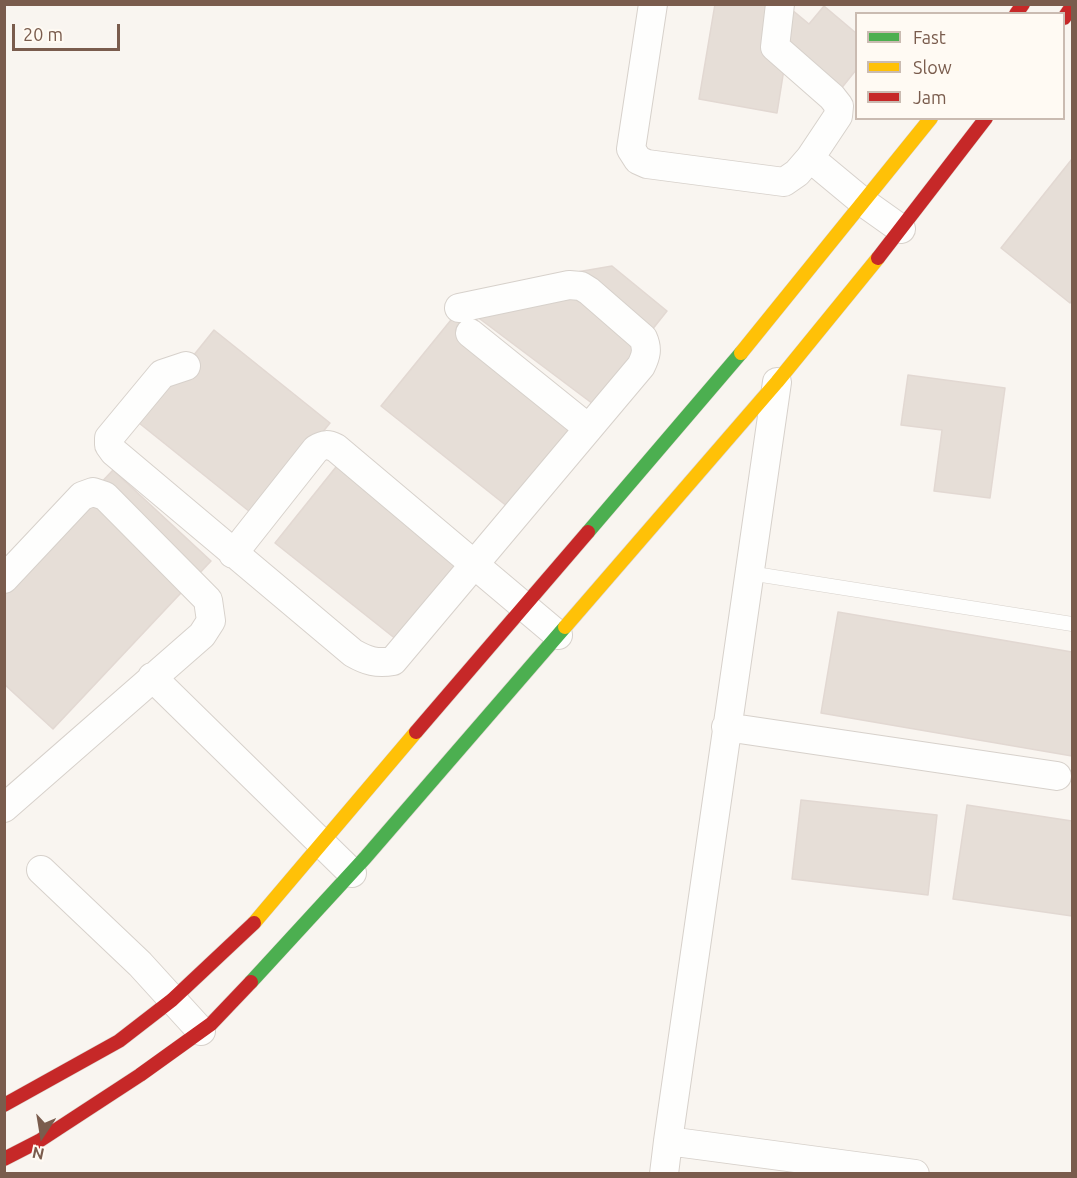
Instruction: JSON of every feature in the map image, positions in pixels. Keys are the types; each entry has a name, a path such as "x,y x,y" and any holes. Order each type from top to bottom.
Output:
{"street":[{"path":"653,4 631,149 638,160 647,164 784,182 797,173 810,158 838,116 839,106 832,97 775,47 780,4"},
{"path":"4,1105 119,1041 172,1000 247,931 747,346 929,120"},
{"path":"4,1159 39,1141 140,1075 211,1024 274,958 352,873 777,382 901,229 984,120"},
{"path":"810,158 863,202 901,229"},
{"path":"186,366 162,374 109,438 109,445 114,452 233,554 353,653 368,662 393,661 641,366 646,356 646,345 643,338 589,291 580,286 569,285 465,321 588,428"},
{"path":"664,1173 777,382"},
{"path":"233,554 316,449 328,444 336,448 558,635"},
{"path":"4,579 82,496 93,492 105,496 208,600 211,621 207,628 152,678 4,808"},
{"path":"152,678 352,873"},
{"path":"726,727 1057,776"},
{"path":"41,870 140,964 201,1031"},
{"path":"668,1140 915,1173"}],"lane":[{"path":"749,573 1072,624"}],"building":[{"path":"715,4 792,4 791,9 809,24 824,6 855,32 855,71 836,95 795,61 800,50 788,44 777,113 699,99"},
{"path":"1072,159 1072,300 1070,303 1001,248"},
{"path":"612,266 667,311 593,404 476,316 501,285"},
{"path":"455,315 581,415 508,507 381,406"},
{"path":"214,330 330,423 255,516 139,423"},
{"path":"908,375 1005,388 990,498 934,491 942,430 901,425"},
{"path":"348,452 475,552 402,644 275,543"},
{"path":"113,470 211,561 53,729 4,684 4,585"},
{"path":"838,612 1072,652 1072,756 821,713"},
{"path":"801,800 937,815 928,895 792,879"},
{"path":"967,805 1072,821 1072,916 953,899"}],"traffic: fast":[{"path":"588,532 741,353"},
{"path":"251,982 365,858 565,627"}],"traffic: slow":[{"path":"741,353 929,120"},
{"path":"565,627 777,382 878,258"},
{"path":"254,923 416,732"}],"traffic: jam":[{"path":"1017,12 1023,4"},
{"path":"1065,16 1072,6"},
{"path":"878,258 984,120"},
{"path":"416,732 588,532"},
{"path":"4,1105 119,1041 172,1000 254,923"},
{"path":"4,1159 39,1141 140,1075 211,1024 251,982"}]}
